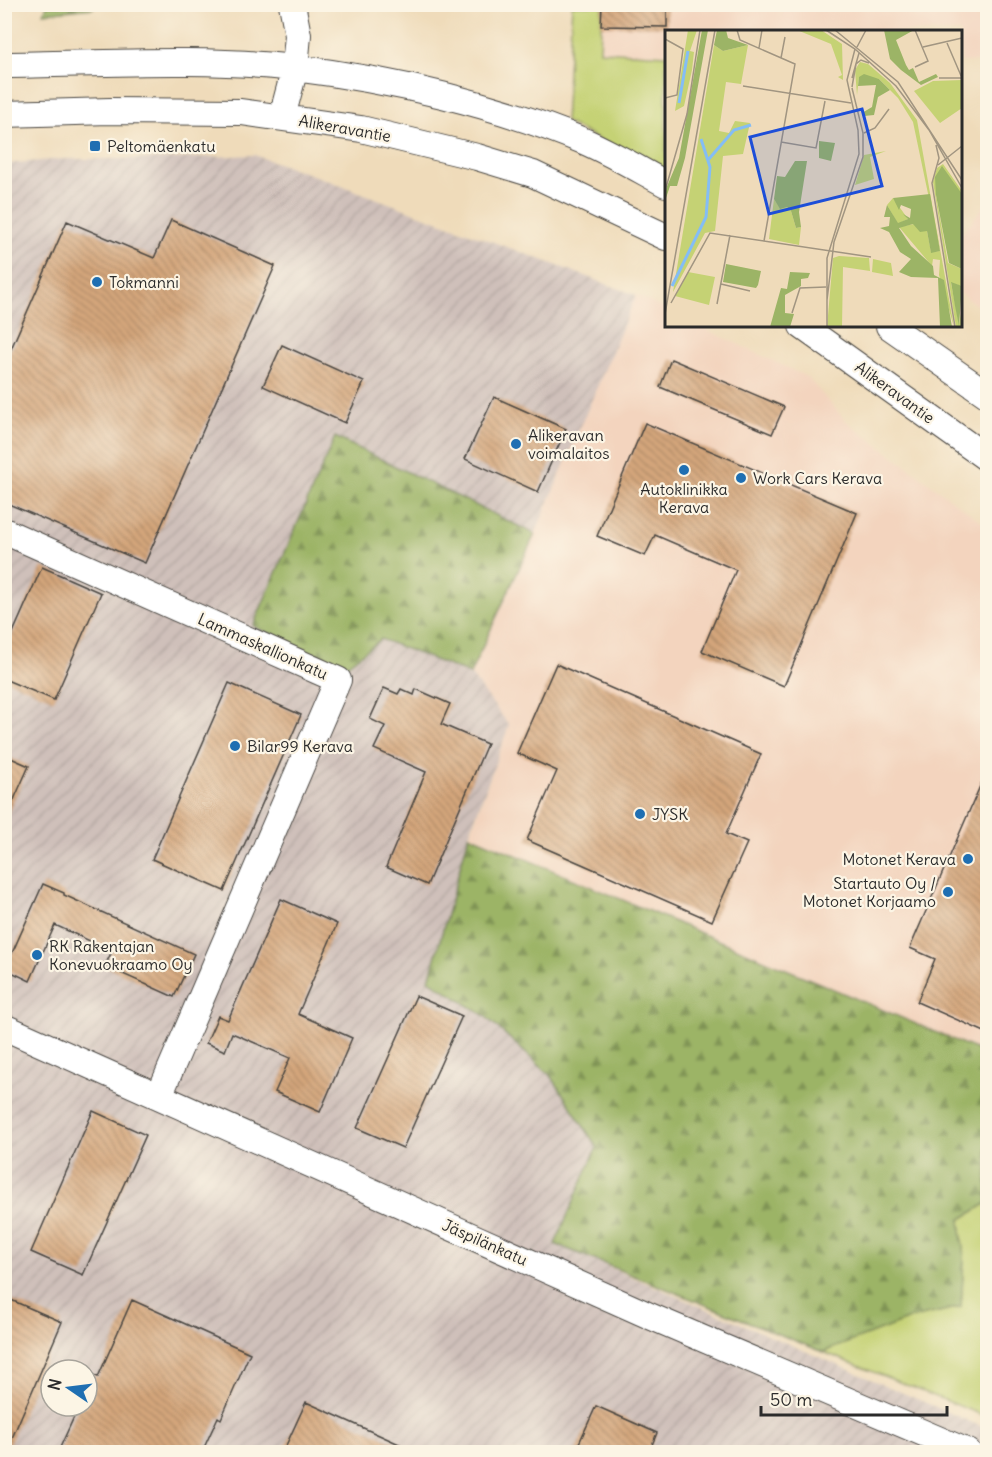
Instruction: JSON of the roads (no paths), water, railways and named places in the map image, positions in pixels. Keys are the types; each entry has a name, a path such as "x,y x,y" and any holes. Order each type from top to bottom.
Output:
{"street":[{"path":"282,117 295,68 298,35 292,4"},
{"path":"4,65 216,63 295,68 412,89 493,109 587,143 665,183"},
{"name":"Alikeravantie","path":"4,114 110,111 241,112 361,129 477,157 522,171 567,189 665,237"},
{"name":"Alikeravantie","path":"803,327 987,459"},
{"path":"890,327 987,395"},
{"name":"Lammaskallionkatu","path":"4,531 338,680 159,1096"},
{"name":"Jäspilänkatu","path":"4,1027 652,1317 968,1452"}],"place":[{"name":"Peltomäenkatu","path":"95,146"},
{"name":"Tokmanni","path":"97,282"},
{"name":"Alikeravan voimalaitos","path":"516,444"},
{"name":"Autoklinikka Kerava","path":"684,470"},
{"name":"Work Cars Kerava","path":"741,478"},
{"name":"Bilar99 Kerava","path":"235,746"},
{"name":"JYSK","path":"640,814"},
{"name":"Motonet Kerava","path":"968,859"},
{"name":"Startauto Oy / Motonet Korjaamo","path":"948,892"},
{"name":"RK Rakentajan Konevuokraamo Oy","path":"37,955"}]}
